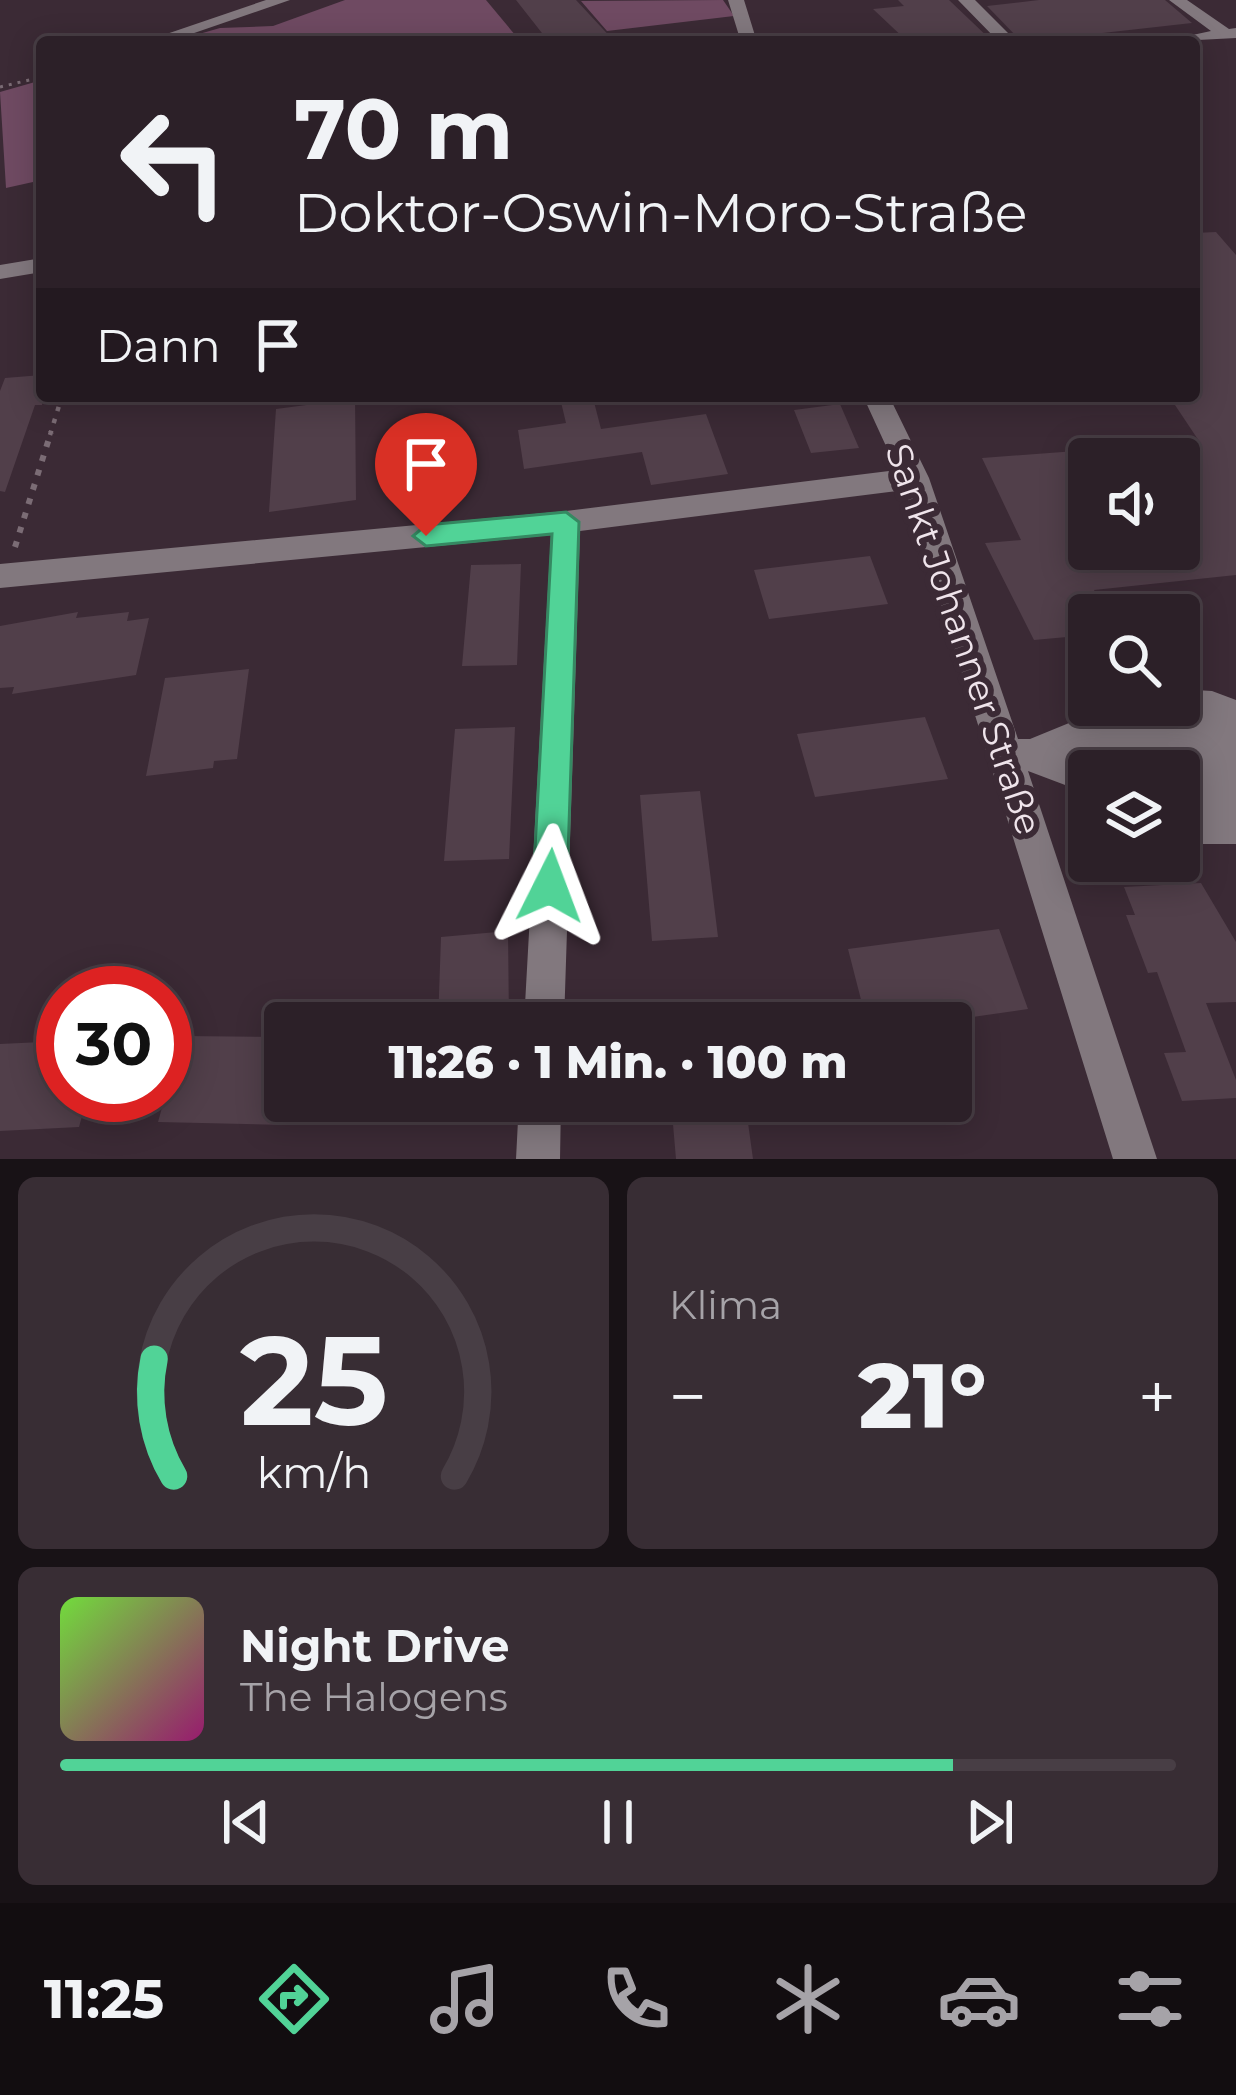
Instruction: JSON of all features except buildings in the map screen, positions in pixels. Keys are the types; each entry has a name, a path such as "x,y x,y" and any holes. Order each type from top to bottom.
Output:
{"street":[{"path":"170,36 282,0"},
{"path":"736,0 747,36"},
{"path":"966,0 1003,36"},
{"path":"1177,0 1230,33"},
{"path":"1200,37 1230,33"},
{"path":"0,272 36,266"},
{"name":"Sankt Johanner Straße","path":"879,402 915,478 1020,753 1135,1159"},
{"path":"3,576 566,522 915,478"},
{"path":"545,1002 566,522"},
{"path":"1020,753 1145,710 1217,704 1236,715"},
{"path":"1123,745 1151,732 1222,725 1236,732"},
{"path":"1083,735 1160,753 1236,744"},
{"path":"1020,753 1068,770"},
{"path":"1200,777 1236,773"},
{"path":"1200,797 1236,796"},
{"path":"1200,826 1236,826"},
{"path":"538,1159 539,1122"}],"path":[{"path":"0,87 36,78"},
{"path":"3,576 60,402"}],"shaded area":[{"path":"345,0 486,0 516,36 192,36 220,28 273,26"},
{"path":"723,0 734,16 607,31 581,1"},
{"path":"36,82 36,181 6,188 0,92"}],"route":[{"path":"426,536 566,522 550,886"}]}
